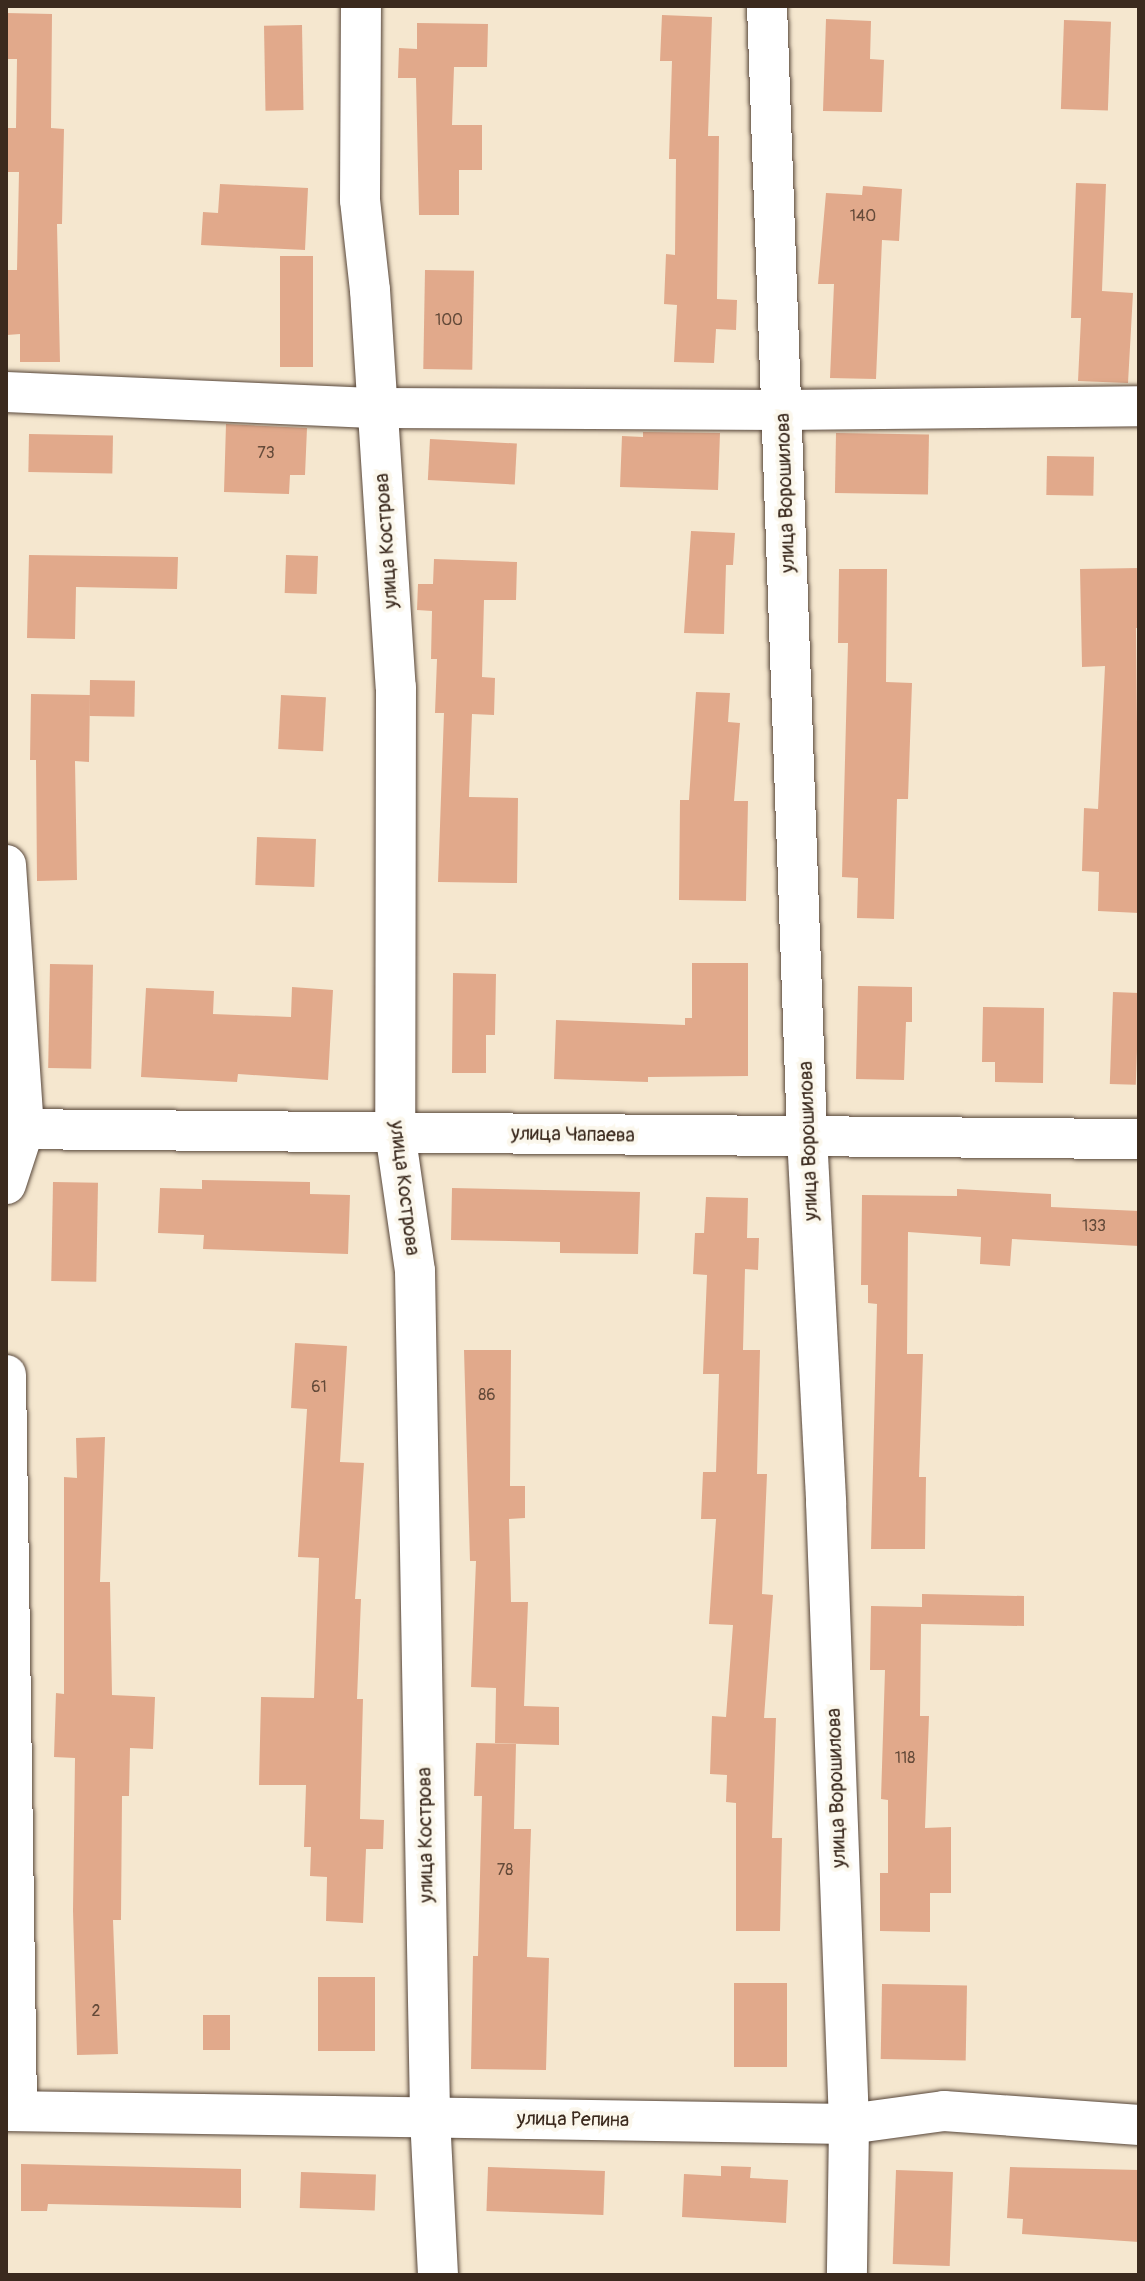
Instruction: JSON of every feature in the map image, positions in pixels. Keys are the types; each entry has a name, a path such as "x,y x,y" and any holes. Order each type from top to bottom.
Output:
{"street":[{"name":"улица Кострова","path":"361,6 360,200 378,408 396,687 395,1132 415,1271 430,2117 438,2275"},
{"name":"улица Ворошилова","path":"767,6 807,1136 826,1502 849,2124 847,2275"},
{"path":"6,392 378,408 782,410 1139,406"},
{"path":"6,865 15,1129 6,1184"},
{"name":"улица Чапаева","path":"15,1129 1139,1139"},
{"path":"6,1375 12,2111"},
{"name":"улица Репина","path":"12,2111 849,2124 944,2111 1139,2125"}],"building":[{"path":"6,13 52,14 51,128 64,129 62,224 57,224 60,362 20,362 20,334 7,335 6,270 17,270 19,172 6,172 6,128 16,128 17,59 6,59"},
{"path":"662,15 712,17 708,136 719,136 717,299 737,300 736,330 716,329 714,363 674,362 677,305 664,304 666,254 675,255 676,159 669,159 672,61 660,61"},
{"path":"826,19 871,21 870,59 884,60 882,112 823,111"},
{"path":"1064,20 1111,22 1108,111 1061,109"},
{"path":"417,23 488,24 487,67 454,67 452,125 482,125 482,170 459,170 459,215 419,215 416,78 398,78 399,48 417,49"},
{"path":"302,25 303,110 265,111 264,26"},
{"path":"1076,183 1106,184 1102,291 1133,293 1128,383 1078,381 1081,318 1071,318"},
{"path":"220,184 308,188 305,250 201,245 203,212 218,213"},
{"path":"863,186 902,189 899,241 882,240 876,379 830,378 834,284 818,284 826,193 862,195"},
{"path":"280,256 313,256 313,367 280,367"},
{"path":"425,270 474,271 472,370 423,369"},
{"path":"226,424 307,428 305,475 290,475 289,494 224,492"},
{"path":"643,432 720,433 718,490 620,487 622,436 643,437"},
{"path":"836,433 929,435 928,495 835,493"},
{"path":"29,434 113,435 112,473 28,472"},
{"path":"430,439 517,444 515,484 428,480"},
{"path":"1047,456 1094,457 1093,496 1046,495"},
{"path":"691,531 735,533 733,565 726,565 724,634 684,633"},
{"path":"29,555 178,557 177,589 76,587 75,639 27,638"},
{"path":"286,555 318,556 317,594 285,593"},
{"path":"434,559 517,562 516,600 484,600 482,677 495,678 494,715 472,714 469,797 518,798 517,883 438,882 444,713 435,713 437,659 431,659 432,611 417,610 418,584 433,584"},
{"path":"1139,568 1139,628 1136,628 1139,913 1098,911 1099,872 1082,871 1084,808 1098,809 1105,666 1082,667 1080,569"},
{"path":"839,569 887,569 886,682 912,683 908,799 897,799 894,919 857,918 858,878 842,877 848,643 838,643"},
{"path":"90,680 135,681 134,717 89,716"},
{"path":"696,692 730,693 728,722 740,723 734,801 748,801 746,901 679,900 680,800 689,800"},
{"path":"31,694 90,695 89,762 75,761 77,880 37,881 36,760 30,760"},
{"path":"281,695 326,697 323,751 278,749"},
{"path":"257,837 316,839 314,887 255,885"},
{"path":"692,963 748,963 748,1076 648,1077 648,1082 554,1079 556,1020 685,1025 685,1018 692,1018"},
{"path":"50,964 93,965 91,1069 48,1068"},
{"path":"453,973 496,974 495,1035 486,1035 486,1073 452,1073"},
{"path":"858,986 912,987 912,1022 906,1022 904,1080 856,1079"},
{"path":"292,987 333,990 328,1080 238,1074 237,1082 141,1077 146,988 214,991 213,1014 291,1017"},
{"path":"1113,992 1139,993 1136,1085 1110,1084"},
{"path":"983,1007 1044,1008 1043,1083 995,1082 995,1062 982,1062"},
{"path":"202,1180 310,1182 310,1194 350,1195 348,1254 203,1249 204,1235 158,1233 160,1188 202,1189"},
{"path":"53,1182 98,1183 96,1282 51,1281"},
{"path":"452,1188 640,1192 638,1254 560,1253 560,1242 451,1240"},
{"path":"957,1189 1051,1194 1051,1207 1139,1211 1139,1246 1012,1239 1010,1266 980,1264 981,1237 908,1232 907,1354 923,1354 919,1477 926,1477 925,1549 871,1549 877,1304 868,1303 868,1285 861,1285 862,1195 957,1196"},
{"path":"706,1197 748,1198 747,1238 759,1238 758,1270 745,1269 743,1350 760,1350 757,1474 767,1474 762,1594 773,1595 764,1718 776,1718 772,1838 782,1838 780,1931 736,1931 736,1803 726,1802 727,1775 710,1774 712,1716 726,1717 733,1625 709,1624 716,1519 701,1519 703,1472 716,1472 719,1374 703,1374 707,1275 693,1274 695,1233 704,1233"},
{"path":"295,1343 347,1346 340,1462 364,1463 355,1599 361,1599 357,1699 363,1699 360,1819 384,1820 383,1849 366,1849 363,1923 326,1921 327,1877 310,1876 311,1847 304,1847 306,1785 259,1785 261,1697 314,1698 319,1558 298,1557 307,1409 291,1408"},
{"path":"464,1350 511,1350 510,1486 525,1486 525,1518 509,1519 511,1602 528,1602 524,1706 559,1707 559,1745 495,1743 496,1688 471,1687 476,1561 470,1561"},
{"path":"105,1437 100,1582 110,1582 112,1695 155,1697 153,1749 130,1748 129,1796 122,1796 121,1920 113,1920 118,2054 77,2055 73,1911 75,1758 54,1757 56,1693 64,1694 64,1477 77,1478 76,1438"},
{"path":"922,1594 1024,1596 1024,1626 921,1624 920,1716 929,1716 925,1828 951,1827 951,1893 930,1893 930,1932 880,1931 880,1873 888,1873 888,1800 881,1799 885,1670 870,1670 871,1606 922,1607"},
{"path":"476,1743 516,1744 514,1829 531,1829 527,1957 549,1958 546,2070 471,2069 473,1956 478,1956 482,1796 474,1796"},
{"path":"318,1977 375,1977 375,2051 318,2051"},
{"path":"734,1983 787,1983 787,2067 734,2067"},
{"path":"882,1984 967,1985 966,2060 881,2059"},
{"path":"203,2015 230,2015 230,2050 203,2050"},
{"path":"21,2164 241,2169 241,2208 48,2204 47,2211 21,2211"},
{"path":"721,2166 751,2167 750,2178 788,2180 786,2223 682,2217 684,2174 721,2176"},
{"path":"488,2167 605,2171 603,2215 486,2211"},
{"path":"1010,2167 1139,2170 1139,2242 1022,2234 1023,2219 1007,2218"},
{"path":"896,2170 953,2172 950,2266 893,2264"},
{"path":"301,2172 376,2175 375,2211 300,2208"}]}
